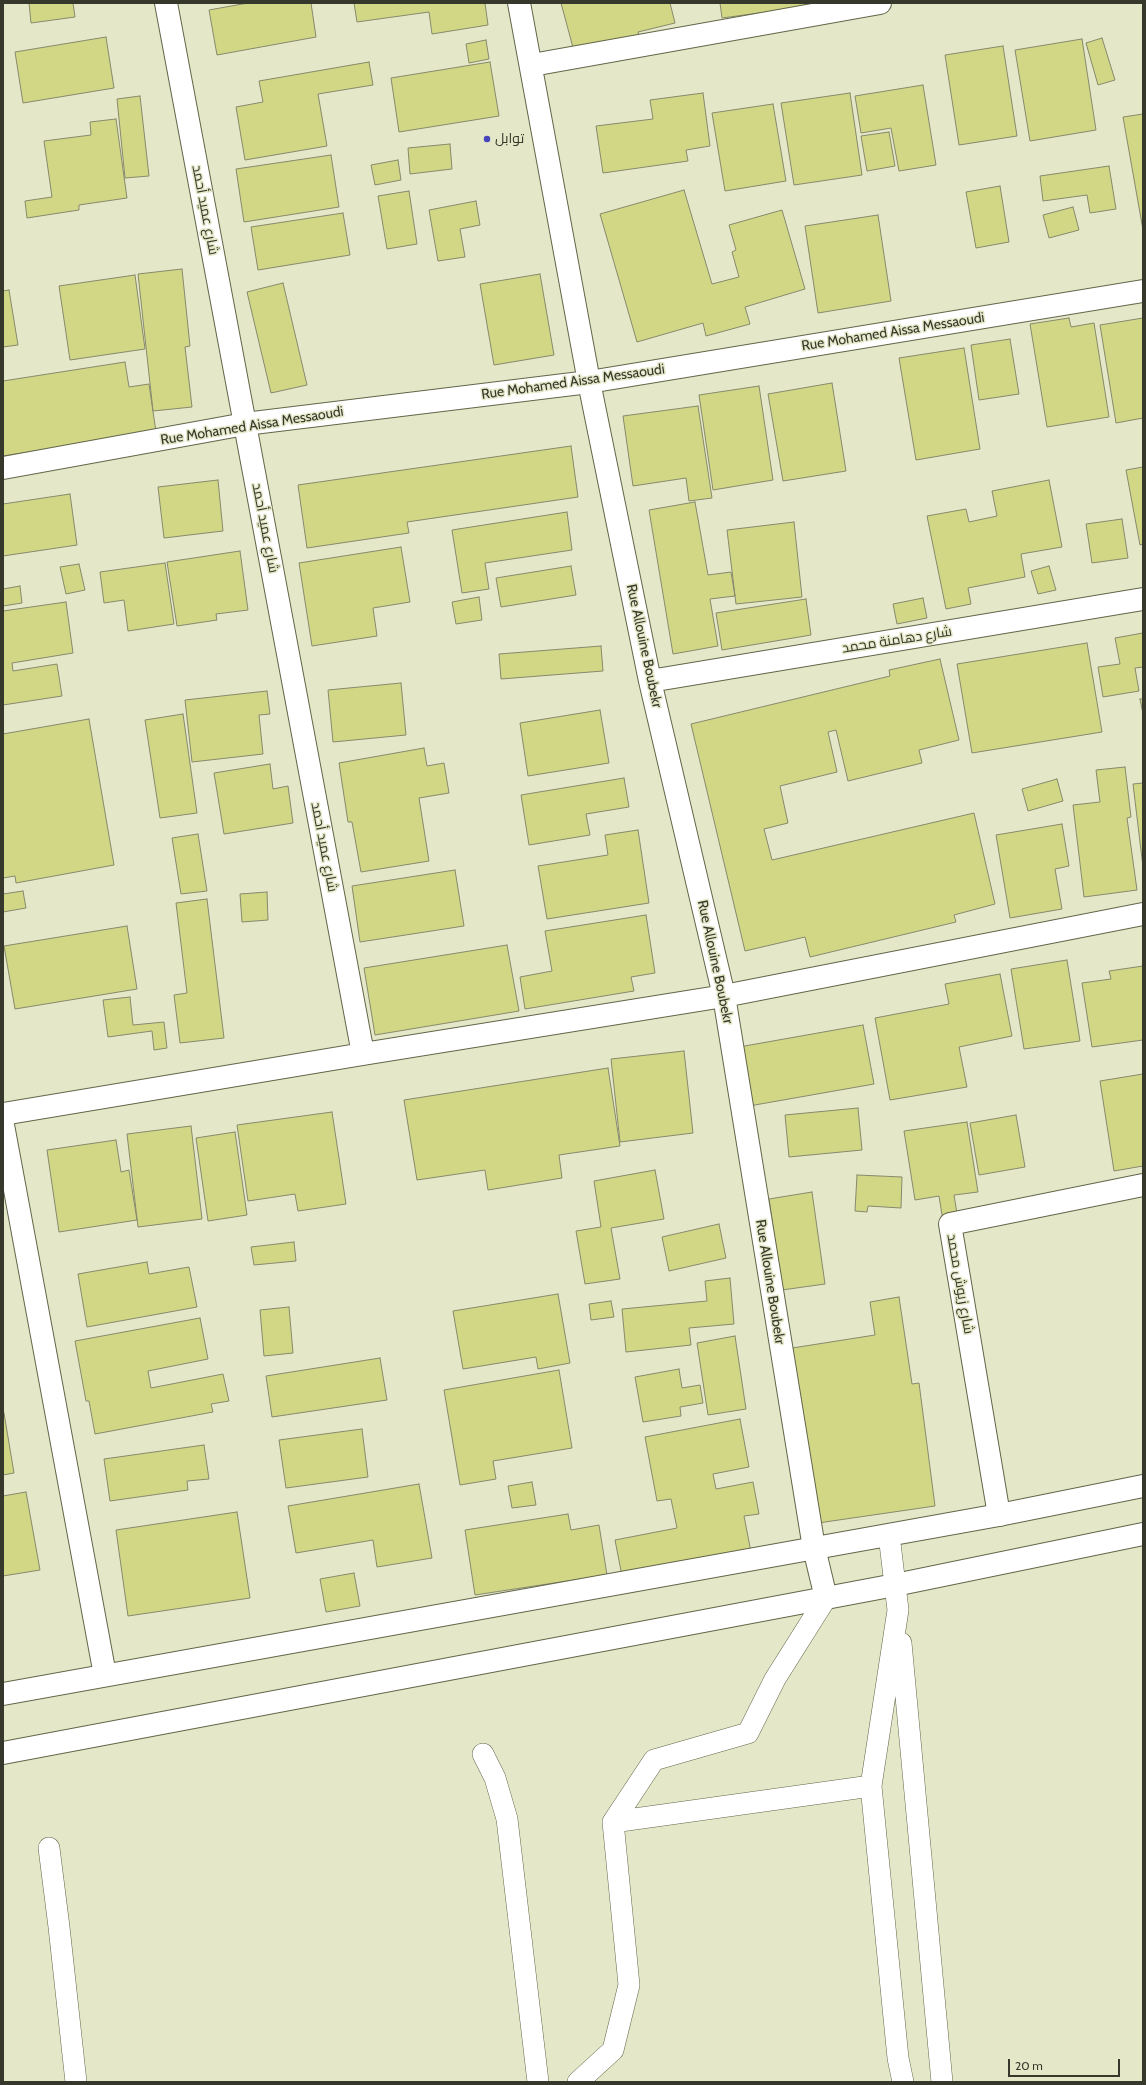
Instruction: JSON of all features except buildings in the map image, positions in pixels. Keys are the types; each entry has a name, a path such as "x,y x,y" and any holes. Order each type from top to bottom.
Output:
{"street":[{"name":"شارع عميد أحمد","path":"166,3 362,1054"},
{"name":"Rue Allouine Boubekr","path":"519,3 532,65 589,382 650,681 724,996 814,1548 826,1598"},
{"path":"532,65 880,3"},
{"name":"Rue Mohamed Aissa Messaoudi","path":"3,468 245,424 589,382 1143,291"},
{"name":"شارع دهامنة محمد","path":"650,681 1143,599"},
{"path":"3,1114 362,1054 724,996 1143,914"},
{"path":"3,1126 104,1675"},
{"name":"شارع زيوش محمد","path":"999,1515 950,1224 1143,1185"},
{"path":"3,1694 999,1515 1143,1486"},
{"path":"3,1753 895,1585 1143,1534"}],"lane":[{"path":"889,1535 898,1610 942,2082"},
{"path":"578,2082 613,2050 628,1986 613,1822 654,1760 748,1733 775,1679 826,1598"},
{"path":"898,1610 872,1786 898,2058 903,2082"},
{"path":"483,1754 495,1778 507,1819 538,2082"},
{"path":"613,1822 872,1786"},
{"path":"49,1848 76,2082"}],"place":[{"name":"توابل","path":"487,139"}]}
